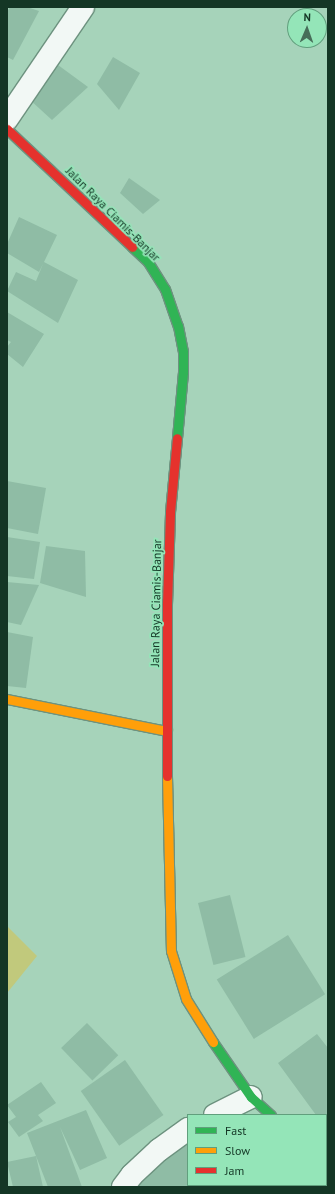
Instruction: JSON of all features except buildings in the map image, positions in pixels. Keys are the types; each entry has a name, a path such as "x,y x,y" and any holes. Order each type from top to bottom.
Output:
{"main road":[{"name":"Jalan Raya Ciamis-Banjar","path":"7,129 148,262 165,289 178,326 183,352 183,372 170,512 167,731 171,951 186,999 230,1070 251,1097 270,1114"},
{"path":"7,699 167,731"}],"street":[{"path":"7,119 83,7"},
{"path":"217,1114 251,1097"},
{"path":"123,1187 132,1175 159,1150 187,1130"}],"green space":[{"path":"7,926 37,956 7,993"}],"traffic: fast":[{"path":"132,247 148,262 165,289 178,326 183,352 183,372 177,438"},
{"path":"213,1042 251,1097 270,1114"}],"traffic: slow":[{"path":"7,699 167,731"},
{"path":"167,776 171,951 186,999 213,1042"}],"traffic: jam":[{"path":"7,129 132,247"},
{"path":"167,776 167,604 170,512 177,438"}]}
